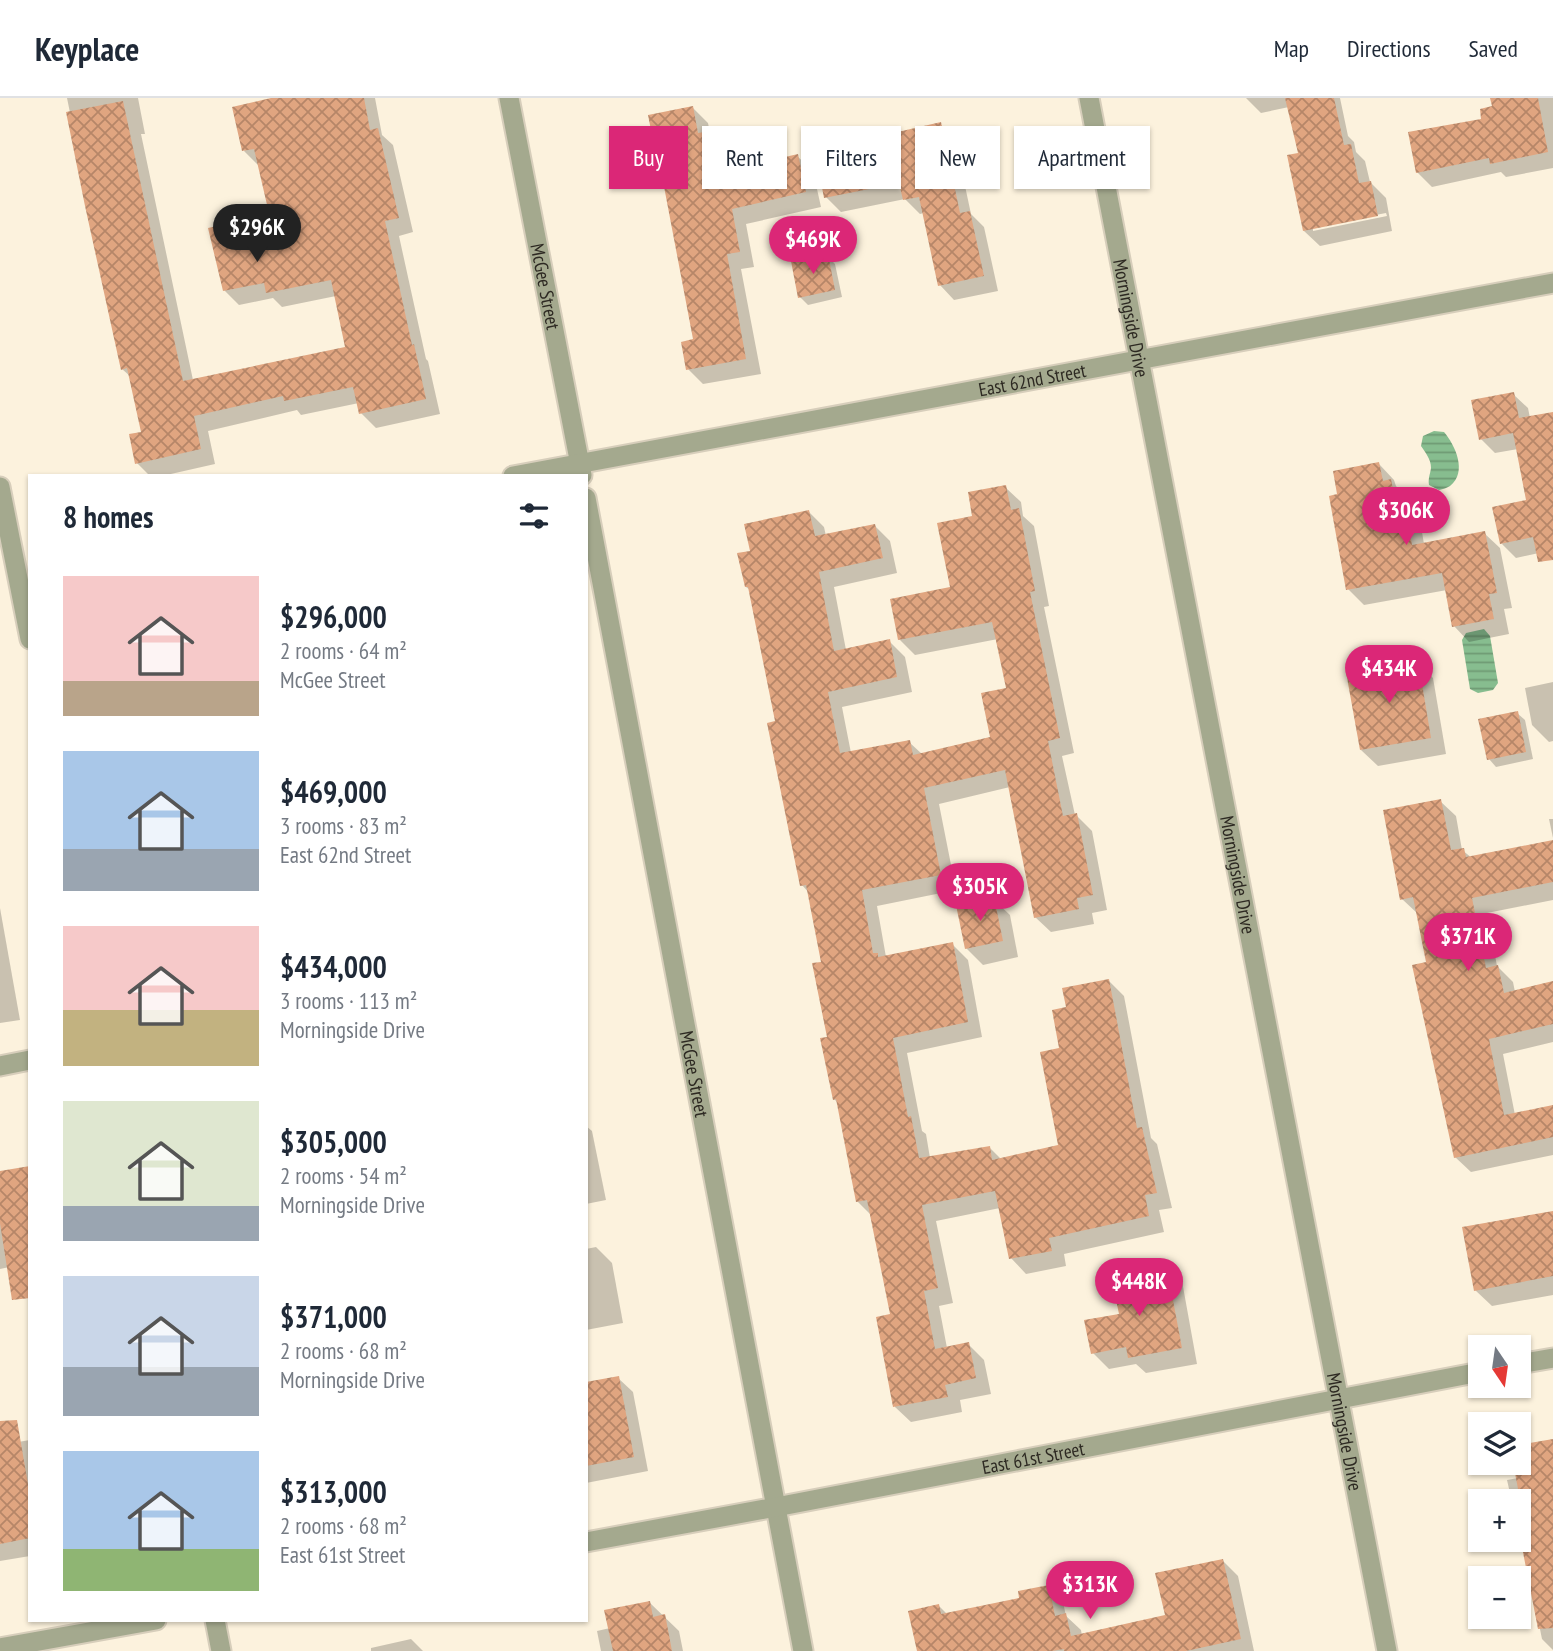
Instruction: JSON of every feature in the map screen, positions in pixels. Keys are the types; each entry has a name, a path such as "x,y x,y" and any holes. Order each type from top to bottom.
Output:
{"street":[{"name":"McGee Street","path":"509,98 581,470"},
{"name":"Morningside Drive","path":"1089,98 1387,1651"},
{"name":"East 62nd Street","path":"536,474 581,470 1140,359 1553,284"},
{"path":"0,487 23,568 28,619"},
{"name":"McGee Street","path":"588,509 803,1651"},
{"path":"0,1066 28,1060"},
{"path":"1531,1362 1553,1358"},
{"name":"East 61st Street","path":"588,1542 1468,1374"},
{"path":"0,1648 145,1622"},
{"path":"215,1622 221,1651"}],"shaded area":[{"path":"1434,431 1444,432 1448,437 1459,466 1455,480 1449,487 1439,490 1429,485 1431,465 1421,446 1423,436"},
{"path":"1484,629 1490,636 1498,683 1493,690 1478,693 1470,689 1462,640 1466,633"}],"building":[{"path":"271,98 364,98 370,130 378,128 399,218 385,221 426,399 359,414 353,387 284,401 283,396 194,416 201,449 135,464 129,434 141,432 127,368 121,370 66,112 123,101 183,381 345,347 331,280 266,293 264,283 223,291 208,228 248,219 247,214 268,209 254,149 242,151 232,107"},
{"path":"1285,98 1334,98 1344,145 1351,144 1359,183 1371,181 1378,216 1303,231 1287,155 1298,153"},
{"path":"1490,98 1538,98 1548,152 1490,164 1489,158 1416,173 1408,132 1481,119 1480,109 1492,106"},
{"path":"693,106 698,133 702,132 702,189 787,189 787,157 798,154 801,189 805,189 806,192 732,209 740,252 727,254 746,359 686,370 681,342 693,339 664,189 688,189 688,126 650,126 648,115"},
{"path":"941,122 942,126 924,126"},
{"path":"915,128 915,189 955,189 960,213 970,211 984,276 938,286 919,197 903,200 900,189 901,131"},
{"path":"822,189 869,189 824,198"},
{"path":"828,254 835,290 798,298 791,261"},
{"path":"1514,392 1519,418 1553,412 1553,560 1538,562 1533,537 1500,544 1492,507 1526,500 1513,433 1479,440 1471,400"},
{"path":"1379,462 1383,481 1391,479 1396,504 1405,502 1412,545 1485,531 1497,593 1489,594 1494,619 1452,627 1442,573 1346,590 1329,496 1337,494 1333,471"},
{"path":"1006,485 1011,510 1019,508 1035,591 1030,592 1060,738 1048,741 1063,816 1077,813 1093,895 1077,898 1079,909 1034,918 1005,770 924,788 941,875 862,890 873,953 878,953 878,957 953,942 968,1022 893,1038 919,1158 990,1146 992,1160 1058,1145 1040,1052 1059,1048 1052,1010 1066,1007 1062,988 1109,979 1137,1128 1142,1127 1157,1193 1145,1195 1149,1216 1049,1238 1052,1251 1009,1259 995,1191 922,1205 938,1288 924,1291 935,1349 969,1342 976,1378 945,1385 948,1397 893,1407 876,1317 890,1314 867,1200 856,1202 836,1099 833,1100 820,1038 827,1037 812,963 821,962 806,885 800,886 767,723 775,721 748,587 745,587 737,553 750,551 744,524 809,510 815,536 875,524 883,558 819,572 834,651 890,639 897,677 828,692 840,753 910,740 913,755 990,737 981,693 1006,688 992,622 898,640 890,599 950,587 937,523 972,516 968,492"},
{"path":"1418,660 1431,738 1360,750 1346,672"},
{"path":"1518,711 1526,752 1487,760 1478,719"},
{"path":"1441,799 1451,850 1464,848 1466,857 1553,840 1553,882 1472,898 1486,968 1498,965 1504,993 1553,981 1553,1024 1489,1039 1504,1115 1553,1105 1553,1137 1454,1158 1412,965 1426,962 1413,897 1400,900 1383,810"},
{"path":"994,897 1003,941 965,949 956,905"},
{"path":"28,1166 28,1298 12,1300 0,1223 0,1171"},
{"path":"1553,1211 1553,1276 1474,1291 1462,1227"},
{"path":"1166,1263 1182,1348 1128,1358 1126,1347 1091,1354 1084,1320 1119,1314 1114,1290 1135,1287 1133,1270"},
{"path":"619,1376 634,1457 588,1466 588,1382"},
{"path":"17,1420 28,1484 28,1538 0,1544 0,1421"},
{"path":"1553,1439 1553,1628 1538,1629 1531,1593 1531,1566 1526,1566 1523,1552 1531,1552 1531,1489 1518,1489 1515,1475 1531,1475 1531,1443"},
{"path":"1223,1559 1241,1639 1186,1651 917,1651 908,1611 939,1604 941,1614 1019,1598 1018,1591 1049,1585 1055,1616 1066,1613 1071,1636 1165,1615 1155,1573"},
{"path":"650,1601 653,1617 665,1614 672,1651 613,1651 604,1610"}]}
